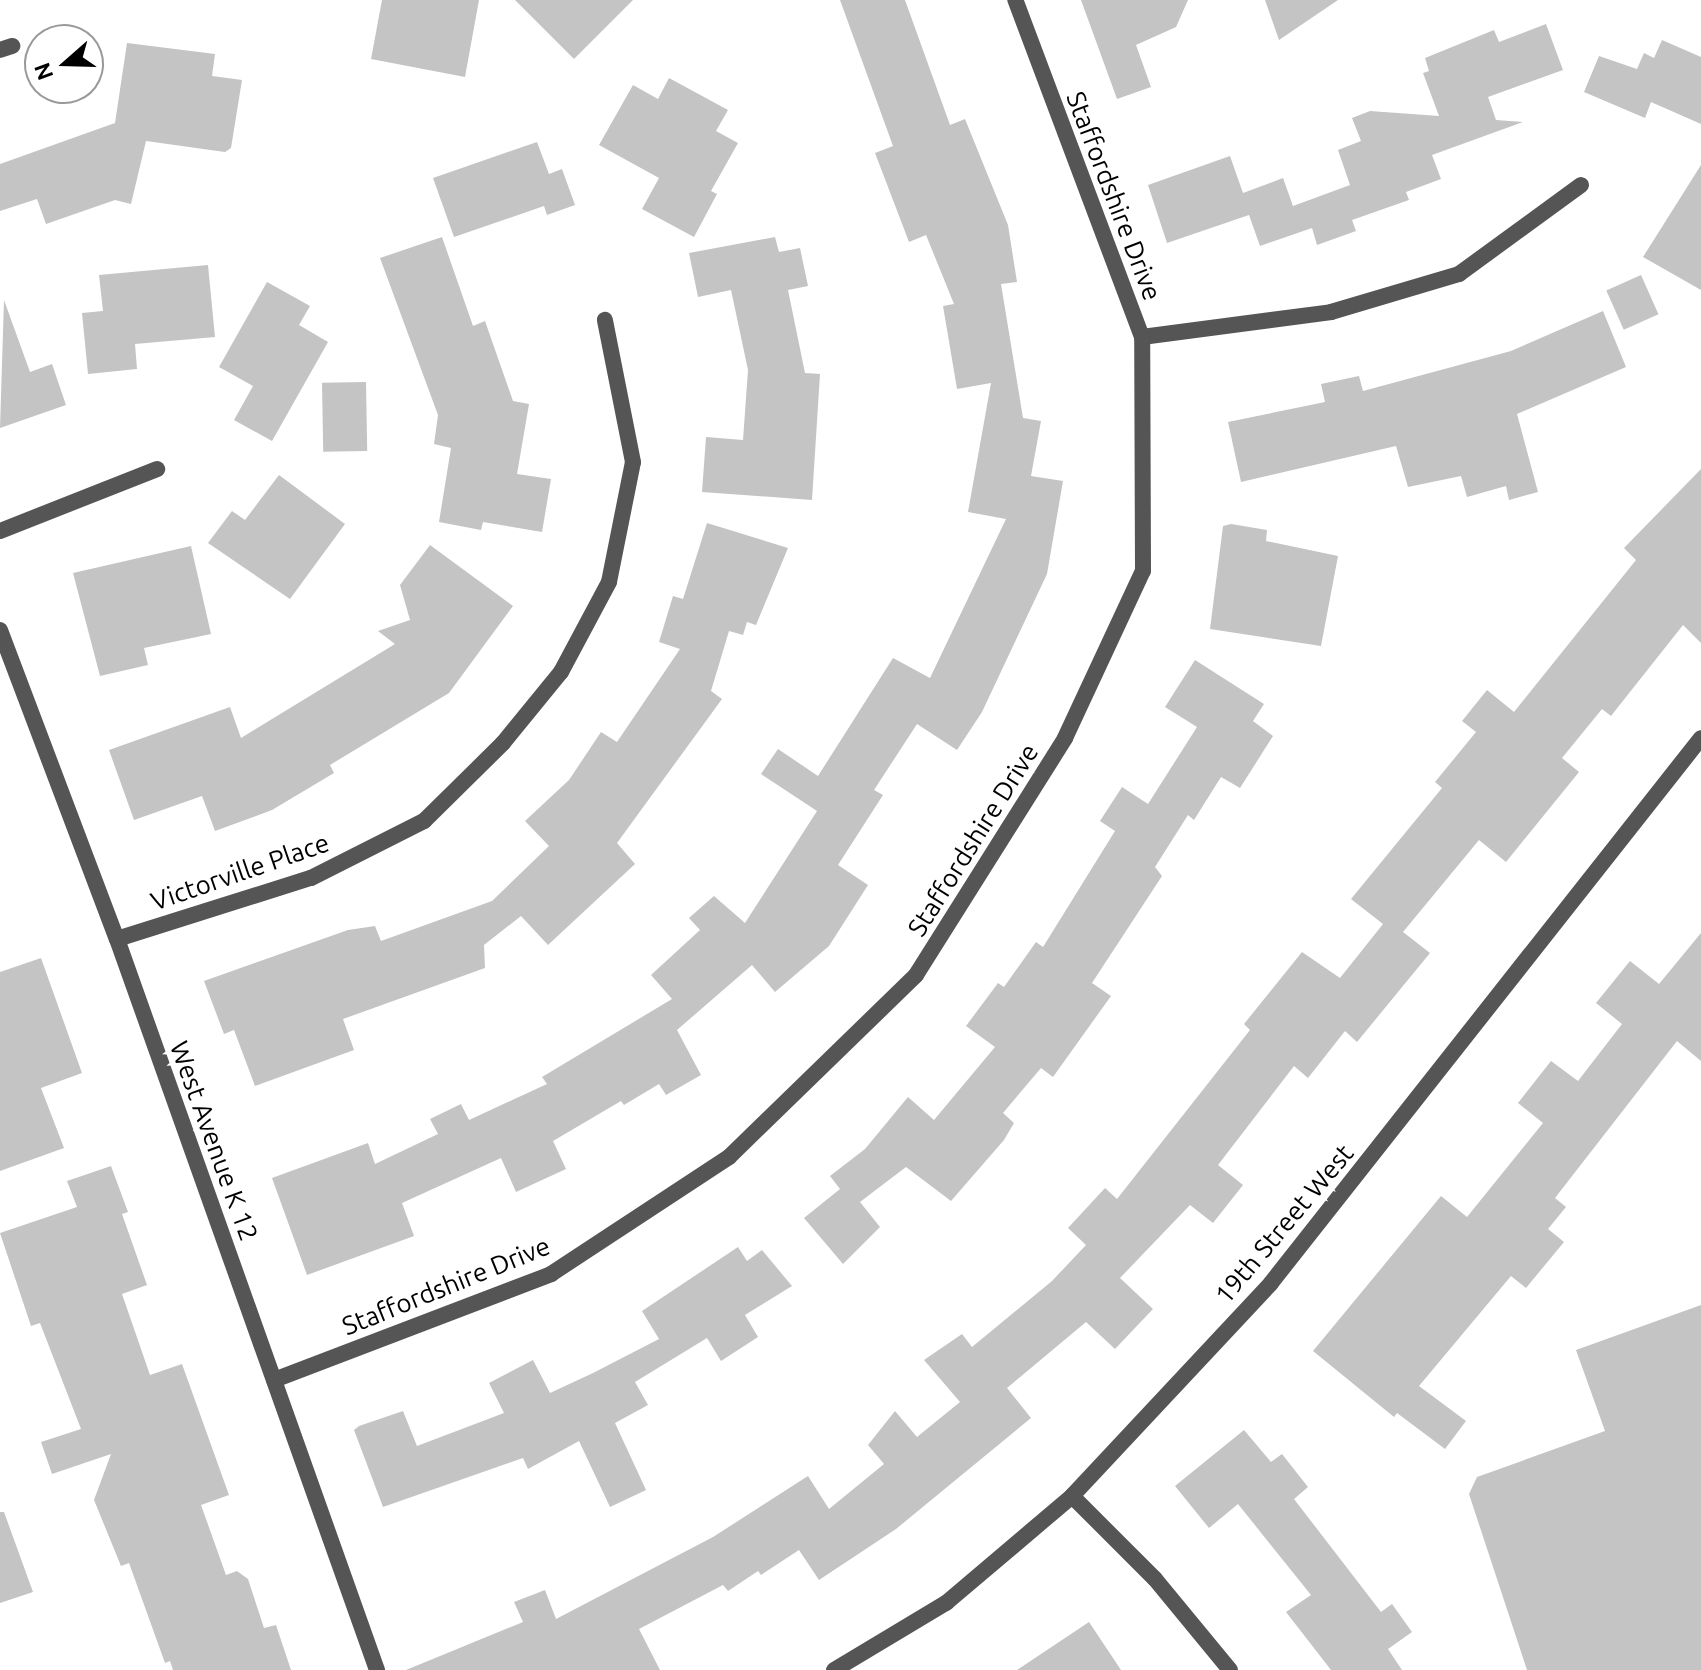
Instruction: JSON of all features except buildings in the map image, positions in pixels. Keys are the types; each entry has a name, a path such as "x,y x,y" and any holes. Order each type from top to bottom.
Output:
{"street":[{"name":"Staffordshire Drive","path":"274,1380 551,1274 729,1157 916,975 1065,738 1143,571 1142,337 1015,0"},
{"path":"1142,337 1331,312 1459,274 1581,185"},
{"name":"Victorville Place","path":"117,939 311,878 424,821 503,743 561,672 609,582 633,462 605,320"},
{"path":"0,531 157,469"},
{"name":"West Avenue K 12","path":"0,630 117,939 377,1670"},
{"name":"19th Street West","path":"834,1670 946,1603 1072,1496 1271,1283 1701,738"},
{"path":"1072,1496 1155,1579 1230,1670"}]}
